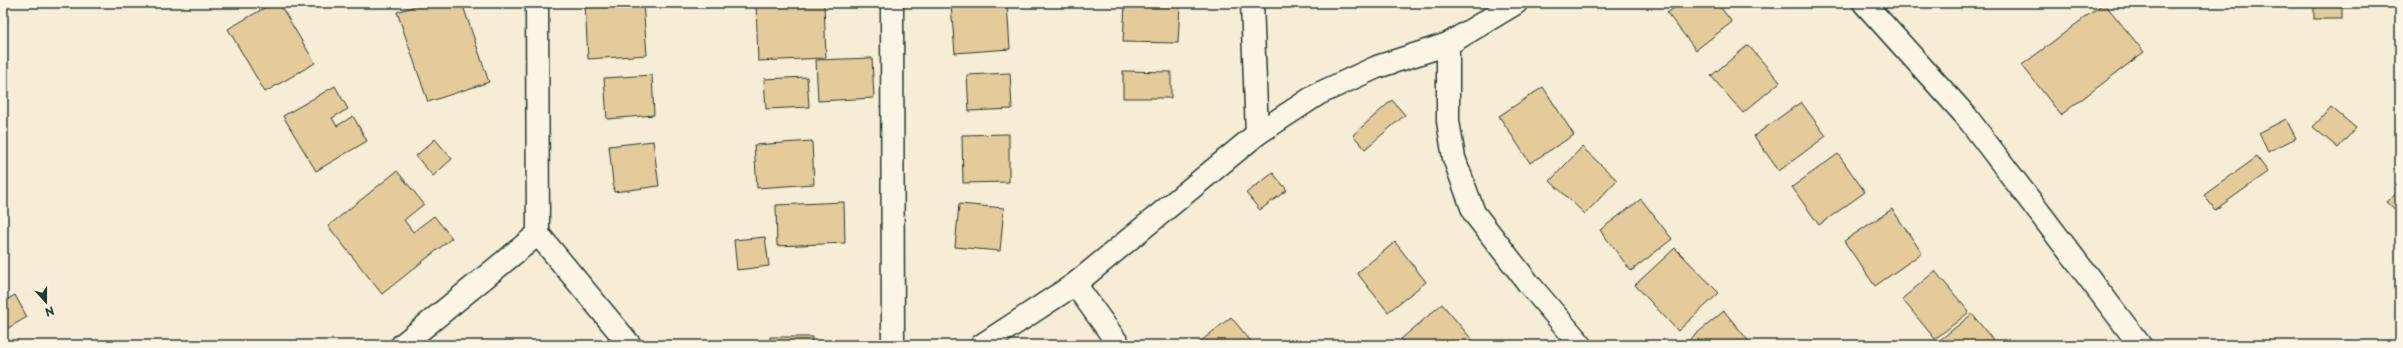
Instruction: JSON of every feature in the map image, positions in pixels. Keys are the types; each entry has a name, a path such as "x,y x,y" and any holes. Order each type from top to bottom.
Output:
{"street":[{"path":"537,3 538,234 630,345"},
{"path":"892,3 893,345"},
{"path":"1252,3 1258,134"},
{"path":"982,345 1076,284 1258,134 1318,94 1377,67 1448,44 1516,3"},
{"path":"1864,3 1966,116 2140,345"},
{"path":"1448,44 1448,121 1454,158 1474,212 1529,284 1581,345"},
{"path":"402,345 538,234"},
{"path":"1076,284 1120,345"}],"building":[{"path":"273,3 279,3 315,63 265,92 228,29"},
{"path":"424,3 462,3 489,82 428,102 397,12"},
{"path":"585,3 643,3 647,55 588,59"},
{"path":"756,3 824,3 826,58 758,61"},
{"path":"973,3 1007,3 1010,49 955,53 951,5"},
{"path":"1125,3 1180,4 1178,43 1123,42"},
{"path":"1681,3 1717,3 1732,22 1696,50 1667,13"},
{"path":"2104,3 2144,52 2061,115 2022,65"},
{"path":"2314,3 2342,3 2342,19 2314,19"},
{"path":"1748,45 1780,82 1743,113 1711,76"},
{"path":"872,58 874,98 818,101 816,60"},
{"path":"1123,71 1171,72 1171,98 1123,98"},
{"path":"1010,73 1012,109 969,111 967,75"},
{"path":"652,75 654,115 607,119 604,78"},
{"path":"807,77 809,107 766,109 764,79"},
{"path":"335,86 348,109 332,118 337,126 353,116 367,141 316,171 283,116"},
{"path":"1543,87 1574,135 1530,163 1499,116"},
{"path":"1392,100 1405,115 1365,149 1353,135"},
{"path":"1801,102 1826,136 1779,171 1754,136"},
{"path":"2331,107 2356,128 2338,148 2313,127"},
{"path":"2286,119 2296,138 2268,152 2259,133"},
{"path":"1009,134 1009,182 963,183 962,135"},
{"path":"435,139 452,159 433,176 416,156"},
{"path":"653,141 659,186 614,192 609,146"},
{"path":"812,141 814,184 757,188 754,145"},
{"path":"1582,147 1617,180 1585,214 1550,181"},
{"path":"1838,154 1865,192 1819,225 1792,187"},
{"path":"2257,157 2268,172 2215,210 2204,195"},
{"path":"397,171 424,204 404,220 413,232 434,216 452,238 382,294 328,226"},
{"path":"1273,173 1287,190 1260,210 1246,193"},
{"path":"2400,190 2400,214 2387,202"},
{"path":"1641,199 1672,239 1631,271 1600,230"},
{"path":"844,202 845,243 777,246 776,205"},
{"path":"959,204 1004,208 1000,251 955,247"},
{"path":"1892,209 1922,253 1875,286 1844,241"},
{"path":"765,237 769,266 737,270 734,240"},
{"path":"1395,242 1426,282 1388,312 1357,273"},
{"path":"1675,248 1719,293 1678,331 1635,285"},
{"path":"1935,271 1969,312 1935,339 1902,299"},
{"path":"15,295 27,317 3,331 3,302"},
{"path":"1442,304 1474,342 1470,345 1406,345 1401,339"},
{"path":"1724,311 1752,345 1684,344"},
{"path":"1972,314 1997,345 1935,344"},
{"path":"1231,317 1254,345 1196,345"},
{"path":"770,337 812,337 811,345 770,345"}]}
